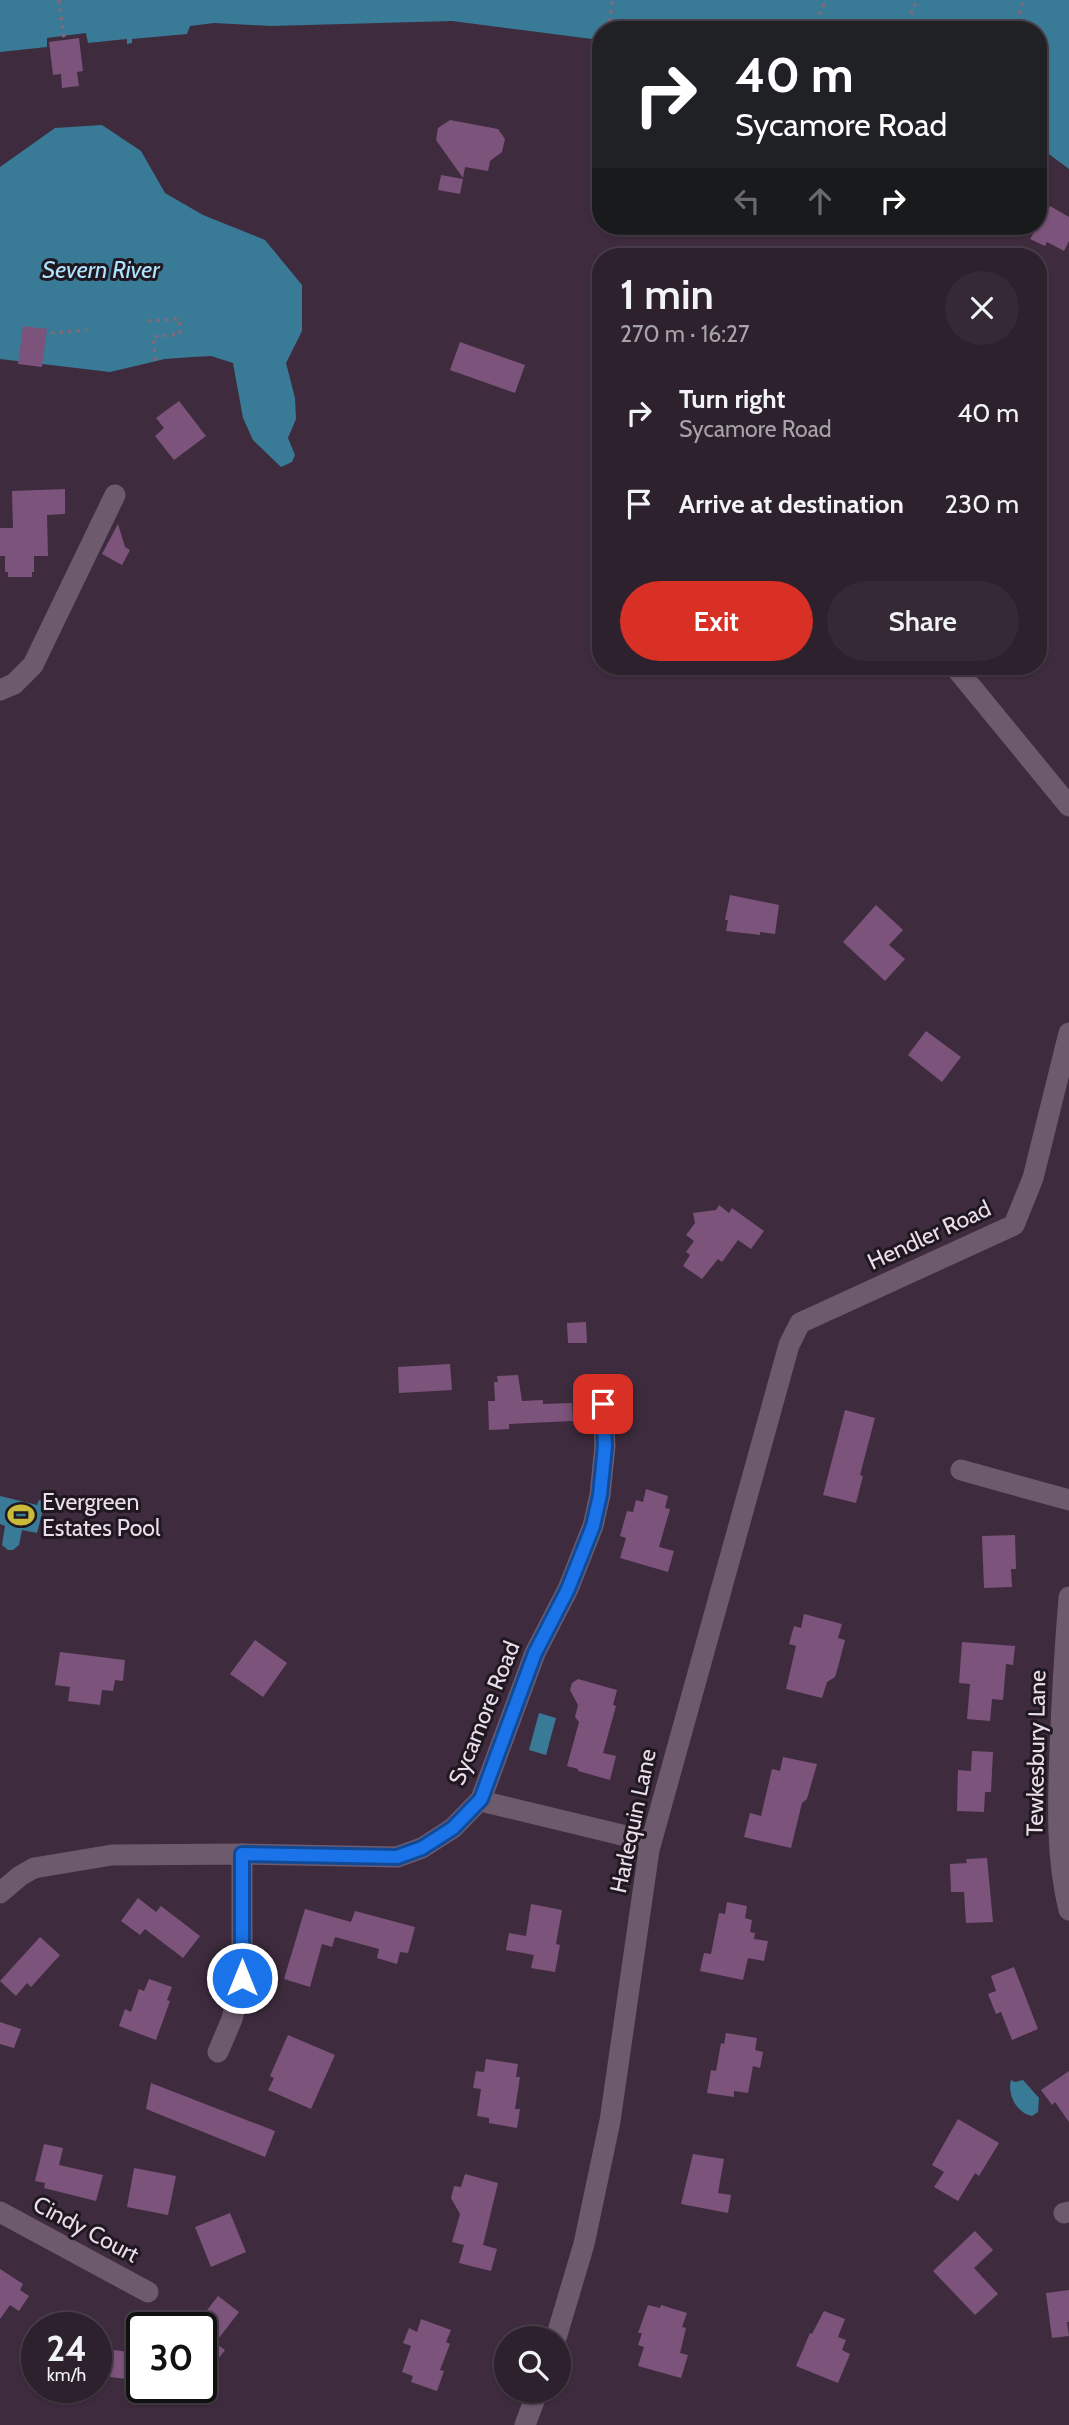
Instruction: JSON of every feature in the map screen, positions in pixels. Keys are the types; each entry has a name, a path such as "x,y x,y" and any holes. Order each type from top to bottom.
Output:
{"street":[{"path":"0,690 14,684 33,666 115,495"},
{"path":"962,675 1069,806"},
{"name":"Hendler Road","path":"800,1323 1014,1225 1033,1178 1069,1033"},
{"name":"Harlequin Lane","path":"560,2326 584,2244 610,2121 651,1842 789,1345 800,1323"},
{"name":"Sycamore Road","path":"0,1893 34,1868 112,1855 397,1857 422,1848 453,1828 481,1799 535,1653 568,1589 593,1526 600,1495 605,1446 603,1404"},
{"path":"961,1471 1069,1500"},
{"name":"Tewkesbury Lane","path":"1069,1597 1059,1787 1061,1862 1069,1910"},
{"path":"481,1799 651,1842"},
{"path":"218,2052 232,2019 242,1978 242,1854"},
{"name":"Cindy Court","path":"0,2212 148,2292"},
{"path":"525,2425 533,2403"}],"path":[{"path":"59,0 64,39"},
{"path":"610,21 613,0"},
{"path":"816,21 825,0"},
{"path":"908,21 917,0"},
{"path":"1016,21 1023,3"},
{"path":"148,321 179,319 180,334 153,337 156,365"},
{"path":"51,333 87,330"}],"water":[{"path":"0,0 1069,0 1069,169 1047,153 1047,21 592,21 592,39 452,21 271,26 214,23 190,26 187,34 132,39 132,43 127,44 127,39 88,43 86,33 47,38 47,47 0,52"},
{"name":"Severn River","path":"102,125 141,151 165,193 203,215 265,240 302,285 302,331 286,363 295,398 296,419 288,438 295,455 292,462 281,467 253,440 243,418 233,363 211,356 192,357 165,359 110,372 0,359 0,167 55,128"},
{"name":"Evergreen Estates Pool","path":"0,1496 37,1505 39,1500 45,1502 37,1533 22,1530 19,1545 13,1550 2,1545 5,1526 0,1524"},
{"path":"539,1713 556,1718 546,1755 529,1750"},
{"path":"1011,2080 1023,2080 1039,2098 1038,2112 1032,2116 1017,2107 1010,2091"}],"building":[{"path":"79,38 83,71 77,72 79,86 62,88 61,74 53,75 49,42"},
{"path":"450,120 498,129 505,139 502,152 490,161 488,171 465,167 463,178 436,140 438,128"},
{"path":"441,175 463,179 460,194 438,190"},
{"path":"1050,206 1069,217 1069,241 1064,251 1047,242 1045,246 1030,239 1032,235 1047,235 1047,211"},
{"path":"23,326 47,329 42,367 18,364"},
{"path":"460,342 525,365 515,393 450,370"},
{"path":"179,401 206,436 174,460 155,436 164,428 156,418"},
{"path":"65,489 65,514 47,515 48,556 34,556 32,577 8,577 8,572 5,572 5,556 0,556 0,528 13,528 12,491"},
{"path":"118,524 125,547 130,550 122,565 102,554"},
{"path":"730,895 779,905 775,934 726,931 728,920 725,920"},
{"path":"876,905 903,930 889,945 905,959 885,981 843,942"},
{"path":"926,1031 961,1057 942,1082 908,1055"},
{"path":"719,1205 729,1213 732,1208 764,1231 751,1249 738,1240 722,1262 718,1259 702,1279 683,1266 690,1255 686,1252 694,1241 686,1235 695,1223 693,1213 716,1210"},
{"path":"586,1322 587,1343 568,1343 567,1323"},
{"path":"450,1364 452,1390 399,1393 398,1367"},
{"path":"518,1375 522,1401 543,1400 543,1404 572,1403 573,1421 509,1424 509,1429 489,1430 488,1401 495,1401 494,1382 498,1382 497,1376"},
{"path":"845,1410 875,1418 860,1475 863,1476 856,1503 823,1495"},
{"path":"646,1489 668,1496 665,1508 670,1509 659,1547 674,1551 668,1572 620,1558 626,1538 620,1536 627,1511 633,1512 636,1500 643,1502"},
{"path":"1015,1535 1016,1569 1011,1569 1012,1587 984,1588 982,1536"},
{"path":"804,1614 842,1624 838,1638 845,1640 838,1667 835,1677 827,1682 822,1698 786,1689 796,1646 789,1644 794,1626 801,1628"},
{"path":"255,1640 287,1663 263,1697 230,1674"},
{"path":"962,1642 1015,1646 1013,1665 1006,1664 1003,1700 992,1699 990,1721 967,1719 970,1684 959,1683"},
{"path":"60,1652 125,1660 123,1681 115,1680 113,1691 102,1690 100,1705 68,1701 70,1687 55,1685"},
{"path":"578,1679 617,1690 613,1705 616,1706 603,1753 616,1756 610,1780 567,1766 579,1722 575,1717 578,1705 570,1690 572,1683"},
{"path":"972,1751 993,1752 991,1792 985,1792 984,1812 957,1811 958,1770 971,1771"},
{"path":"783,1757 817,1764 807,1799 802,1803 791,1848 744,1837 750,1813 761,1816 772,1769 780,1771"},
{"path":"987,1858 993,1922 966,1923 964,1892 951,1892 950,1864 967,1863 966,1859"},
{"path":"138,1898 156,1912 161,1906 200,1936 183,1958 145,1929 140,1935 121,1921"},
{"path":"727,1902 747,1906 745,1918 752,1920 750,1932 755,1933 754,1939 768,1941 764,1961 748,1958 743,1980 700,1971 704,1953 711,1954 719,1913 725,1914"},
{"path":"531,1904 562,1910 556,1944 560,1945 555,1972 531,1968 534,1955 506,1950 509,1933 526,1936"},
{"path":"305,1909 351,1922 355,1911 415,1927 408,1953 400,1952 397,1964 377,1958 379,1949 335,1937 332,1947 322,1944 310,1987 284,1979"},
{"path":"40,1937 60,1955 31,1987 27,1983 16,1996 0,1981"},
{"path":"1014,1967 1038,2029 1012,2040 1001,2012 996,2014 988,1994 996,1991 991,1976"},
{"path":"149,1979 172,1987 167,2000 170,2001 156,2040 119,2026 125,2009 131,2012 139,1989 144,1991"},
{"path":"0,2022 21,2029 14,2048 0,2044"},
{"path":"726,2033 757,2038 755,2050 763,2052 760,2068 753,2066 748,2093 734,2091 734,2097 707,2093 711,2070 716,2071 721,2043 724,2044"},
{"path":"288,2035 335,2055 311,2109 268,2090 274,2078 270,2076"},
{"path":"486,2059 518,2064 516,2077 520,2077 515,2109 520,2109 517,2128 489,2123 489,2118 477,2116 481,2089 473,2088 476,2071 484,2072"},
{"path":"1069,2071 1069,2122 1055,2102 1052,2105 1041,2090"},
{"path":"151,2083 275,2131 265,2157 146,2109"},
{"path":"958,2119 999,2143 979,2176 975,2173 958,2201 934,2187 944,2172 932,2165"},
{"path":"44,2144 63,2148 59,2165 103,2175 96,2201 44,2188 45,2183 35,2181"},
{"path":"693,2154 724,2159 718,2193 731,2195 728,2213 681,2204"},
{"path":"134,2168 176,2176 168,2215 127,2207"},
{"path":"465,2174 498,2183 483,2245 497,2249 491,2271 459,2263 464,2245 452,2242 460,2214 451,2198 454,2186 461,2187"},
{"path":"230,2213 246,2252 211,2267 195,2227"},
{"path":"975,2231 993,2250 974,2268 998,2294 975,2315 933,2271"},
{"path":"0,2269 23,2284 20,2290 29,2296 19,2311 10,2305 0,2319"},
{"path":"1069,2290 1069,2336 1052,2338 1046,2293"},
{"path":"218,2296 239,2312 217,2340 217,2312 206,2312"},
{"path":"648,2305 660,2308 661,2305 687,2313 682,2327 686,2328 680,2353 688,2355 681,2378 638,2366 644,2347 638,2345 642,2333 638,2333"},
{"path":"824,2311 845,2319 838,2337 846,2340 842,2350 850,2354 838,2383 796,2366 810,2333 812,2334"},
{"path":"421,2319 451,2330 446,2342 450,2344 440,2370 444,2371 437,2391 411,2382 413,2376 402,2372 411,2346 403,2343 409,2328 417,2332"},
{"path":"217,2344 225,2350 217,2360"},
{"path":"114,2350 126,2352 126,2379 112,2377"}],"place":[{"name":"Evergreen Estates Pool","path":"21,1515"}],"route":[{"path":"242,1978 242,1854 397,1857 422,1848 453,1828 481,1799 535,1653 568,1589 593,1526 600,1495 605,1446 603,1404"}]}
